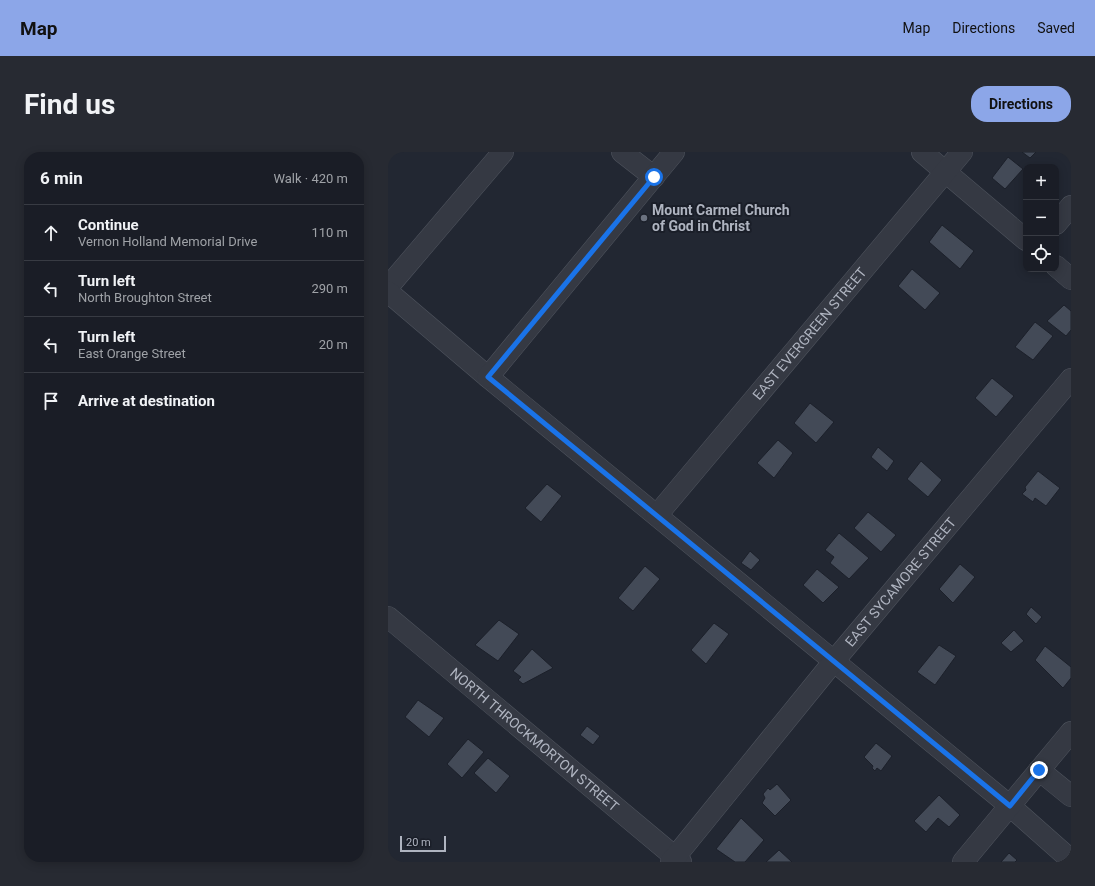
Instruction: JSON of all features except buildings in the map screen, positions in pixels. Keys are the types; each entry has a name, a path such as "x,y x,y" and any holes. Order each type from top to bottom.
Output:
{"street":[{"path":"503,152 390,295 1010,806 1071,860"},
{"path":"622,152 654,177"},
{"path":"488,377 674,152"},
{"path":"922,152 1023,237"},
{"name":"EAST EVERGREEN STREET","path":"657,515 962,152"},
{"path":"1059,220 1071,206"},
{"path":"1059,269 1071,279"},
{"name":"EAST SYCAMORE STREET","path":"675,860 834,662 1071,379"},
{"name":"NORTH THROCKMORTON STREET","path":"388,618 675,860"},
{"path":"963,862 1039,770 1070,736"},
{"path":"1039,770 1071,796"}],"place":[{"name":"Mount Carmel Church of God in Christ","path":"644,218"}],"route":[{"path":"654,177 488,377 1010,806 1039,770"}]}
